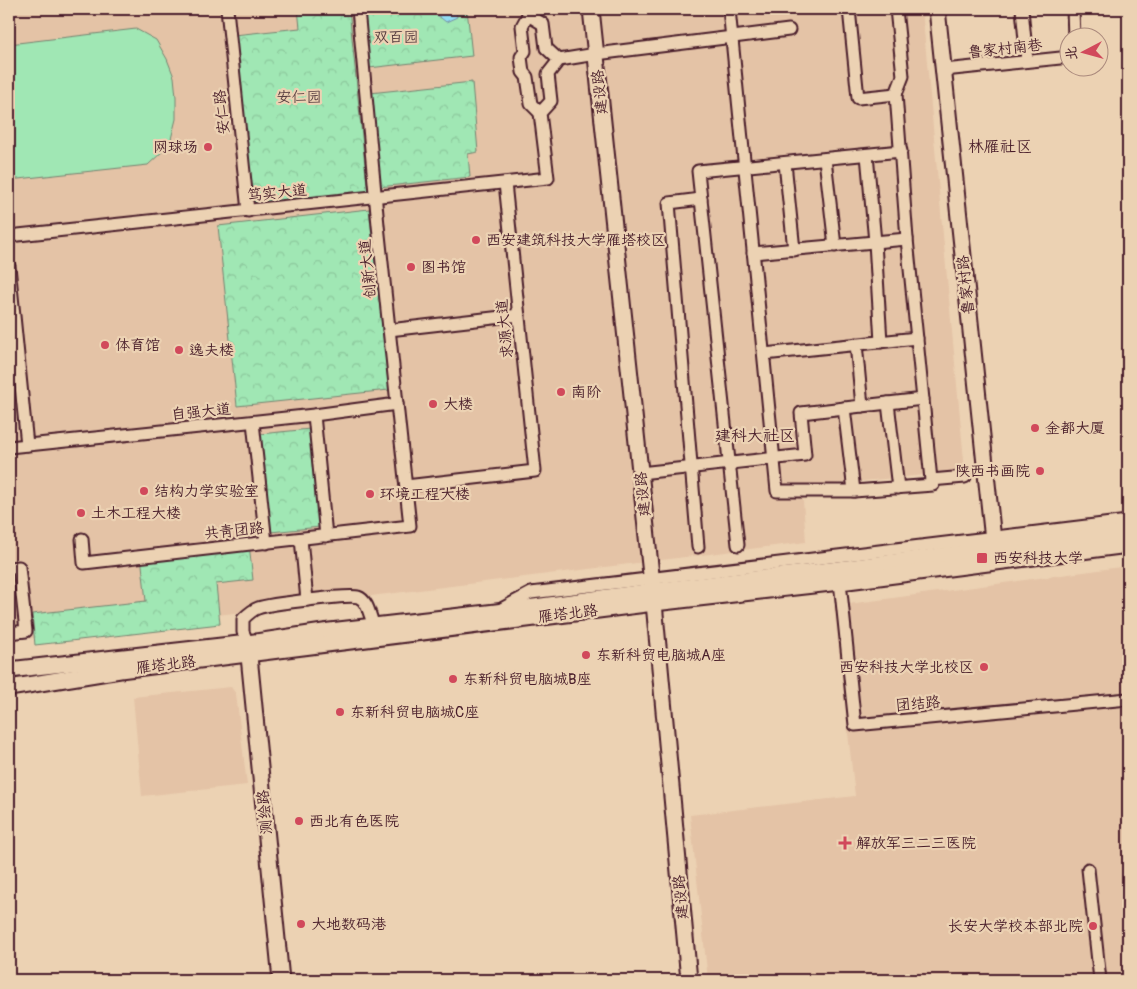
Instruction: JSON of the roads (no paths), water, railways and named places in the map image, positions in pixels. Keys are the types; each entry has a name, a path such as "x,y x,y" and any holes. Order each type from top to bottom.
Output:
{"main road":[{"name":"建设路","path":"591,9 653,591 689,980"},
{"name":"鲁家村路","path":"937,9 993,549"},
{"name":"雁塔北路","path":"9,670 249,649 374,626 1128,532"},
{"name":"雁塔北路","path":"9,688 249,649 653,591 840,582 993,549 1128,545"},
{"name":"测绘路","path":"249,649 281,980"}],"street":[{"name":"安仁路","path":"227,9 248,211"},
{"name":"创新大道","path":"358,9 375,198 410,526"},
{"path":"729,9 777,491 854,491 933,485 907,240 896,94 903,76 896,9"},
{"path":"849,9 858,98 896,94"},
{"path":"1022,9 1027,62"},
{"path":"1073,9 1074,28"},
{"path":"548,74 551,101 540,113 531,104 528,77 523,72 522,57 525,51 522,26 528,12 543,24 546,48 559,60"},
{"path":"528,77 548,74 559,60 731,36 789,30"},
{"path":"525,51 546,48"},
{"name":"鲁家村南巷","path":"944,70 1060,58"},
{"name":"笃实大道","path":"9,236 548,178 540,113"},
{"path":"738,545 698,171 901,151"},
{"path":"867,155 881,342"},
{"path":"825,159 835,246"},
{"path":"786,163 794,250"},
{"name":"求源大道","path":"406,486 535,471 505,183"},
{"path":"698,547 669,203 701,199"},
{"path":"754,253 907,240"},
{"path":"9,266 27,446"},
{"path":"389,330 519,315"},
{"path":"764,354 917,338"},
{"path":"856,344 862,406"},
{"path":"640,473 805,455 801,413 923,399"},
{"path":"888,403 898,488"},
{"name":"自强大道","path":"9,448 253,422 397,404"},
{"path":"844,408 854,491"},
{"path":"314,415 326,536"},
{"path":"253,422 266,542"},
{"path":"931,480 965,477"},
{"path":"993,549 1128,521"},
{"name":"共青团路","path":"82,539 84,563 410,526"},
{"path":"301,539 307,600"},
{"path":"9,568 19,567 26,631 9,633"},
{"name":"团结路","path":"840,582 855,726 1128,699"},
{"path":"249,649 244,632 243,619 249,613 265,606 357,596 364,600 374,626"},
{"path":"1088,869 1100,980"}],"water":[{"path":"435,9 455,9 457,17 446,22 436,14"}],"place":[{"name":"网球场","path":"208,147"},
{"name":"西安建筑科技大学雁塔校区","path":"476,240"},
{"name":"图书馆","path":"411,267"},
{"name":"体育馆","path":"105,345"},
{"name":"逸夫楼","path":"179,350"},
{"name":"南阶","path":"561,392"},
{"name":"大楼","path":"433,404"},
{"name":"金都大厦","path":"1035,428"},
{"name":"陕西书画院","path":"1040,471"},
{"name":"结构力学实验室","path":"144,491"},
{"name":"环境工程大楼","path":"370,494"},
{"name":"土木工程大楼","path":"81,513"},
{"name":"西安科技大学","path":"982,558"},
{"name":"东新科贸电脑城A座","path":"586,655"},
{"name":"西安科技大学北校区","path":"984,667"},
{"name":"东新科贸电脑城B座","path":"453,679"},
{"name":"东新科贸电脑城C座","path":"340,712"},
{"name":"西北有色医院","path":"299,821"},
{"name":"解放军三二三医院","path":"845,843"},
{"name":"大地数码港","path":"301,924"},
{"name":"长安大学校本部北院","path":"1093,926"}],"district":[{"name":"林雁社区","path":"1000,147"},
{"name":"建科大社区","path":"755,436"}],"park label":[{"name":"双百园","path":"396,37"},
{"name":"安仁园","path":"299,97"}]}
